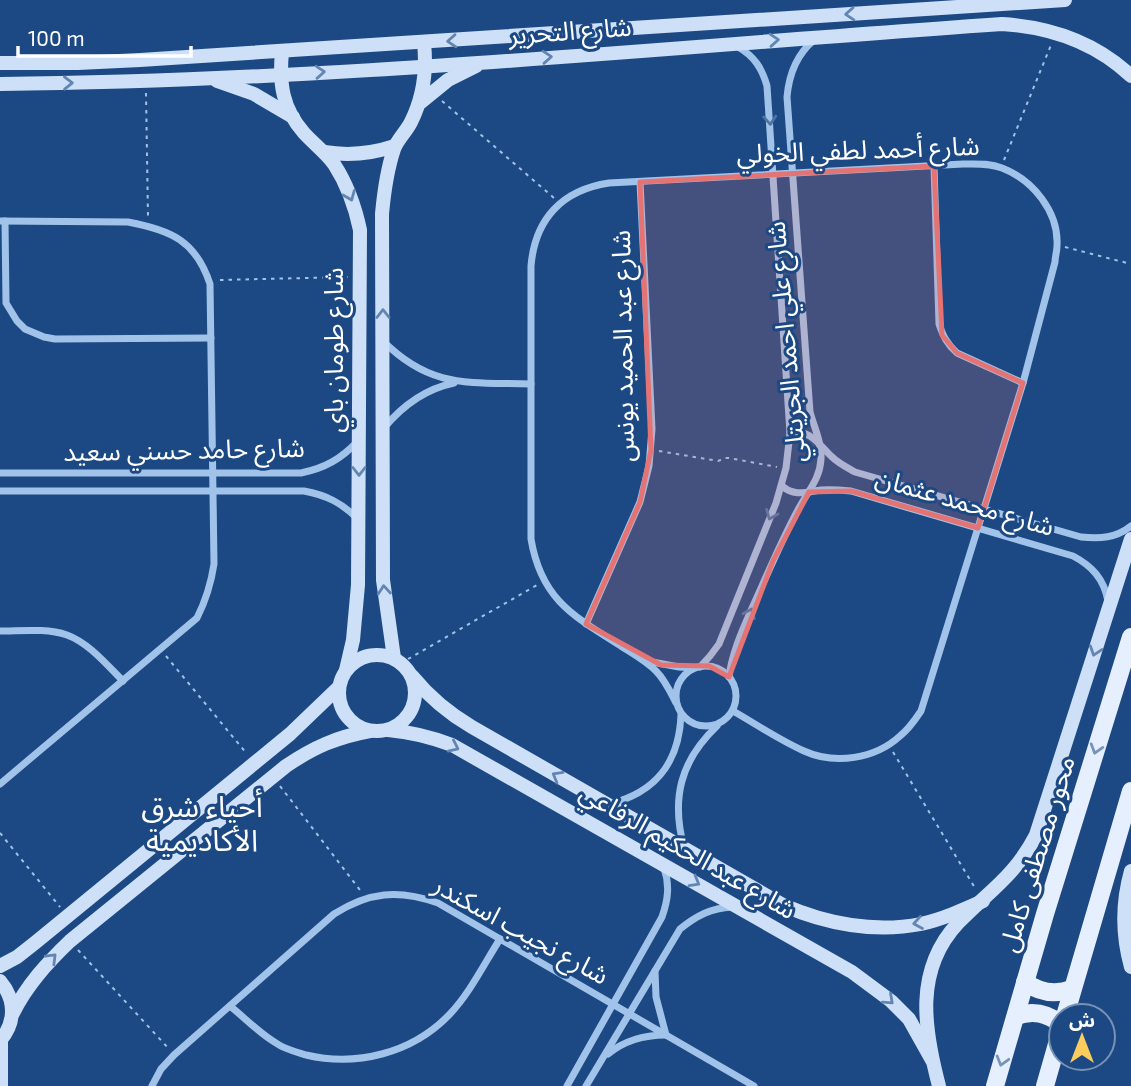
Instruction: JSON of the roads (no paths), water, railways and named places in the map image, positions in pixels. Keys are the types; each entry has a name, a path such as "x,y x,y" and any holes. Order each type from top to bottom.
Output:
{"main road":[{"name":"محور مصطفى كامل","path":"995,1086 1131,637"},
{"path":"1069,1002 1131,790"},
{"path":"1025,982 1048,993 1072,989"},
{"path":"1016,1016 1037,1013 1047,1016"}],"street":[{"name":"شارع التحرير","path":"0,63 115,61 282,52 1065,0"},
{"name":"شارع التحرير","path":"0,84 280,75 1002,24 1056,33 1090,47 1131,76"},
{"name":"شارع علي احمد الجريتلي","path":"729,677 734,653 773,561 820,469 820,444 810,412 787,97 792,69 799,57 818,37"},
{"name":"شارع طومان باي","path":"398,660 383,580 382,214 384,191 395,146 404,135 423,91 426,66 424,43"},
{"name":"شارع علي احمد الجريتلي","path":"698,667 715,650 725,630 782,486 790,433 767,86 759,65 741,48 731,43"},
{"name":"شارع طومان باي","path":"282,52 280,75 286,104 302,131 324,152 343,181 356,213 359,230 358,585 353,640 346,670"},
{"path":"419,103 448,80 486,62"},
{"path":"209,78 254,94 293,117"},
{"path":"324,152 360,154 395,146"},
{"name":"شارع أحمد لطفي الخولي","path":"676,703 668,686 643,660 586,624 559,603 544,581 534,557 531,539 531,266 532,252 542,225 571,195 596,185 963,164 1001,167 1015,174 1041,197 1050,212 1058,245 1055,262 1023,383 920,711 912,724 889,745 872,753 840,759 805,752 733,711"},
{"path":"934,166 939,324 942,335 957,353 1023,383"},
{"name":"شارع عبد الحميد يونس","path":"586,624 639,502 651,450 640,181"},
{"path":"0,784 197,618 209,592 214,564 213,473 211,338 210,284 197,256 173,234 148,225 128,222 2,221 6,303 16,321 34,334 55,339 211,338"},
{"path":"383,340 410,364 442,379 531,384"},
{"path":"383,429 409,402 433,389 460,382"},
{"name":"شارع محمد عثمان","path":"790,433 810,435 835,460 855,472 1081,537 1111,537 1131,526"},
{"name":"شارع حامد حسني سعيد","path":"0,473 301,473 333,463 359,441"},
{"name":"شارع محمد عثمان","path":"782,486 794,493 823,489 851,491 1073,556 1087,564 1099,576 1107,591 1110,607"},
{"name":"شارع حامد حسني سعيد","path":"0,491 304,491 334,500 348,508 359,520"},
{"path":"939,1086 926,1020 926,994 931,969 940,945 958,924 1007,878 1036,835 1131,539"},
{"path":"0,631 50,631 67,635 83,643 123,681"},
{"path":"1,1086 1,1040 7,1032 13,1013 34,978 70,941 305,753 347,735 388,730 405,720 414,704 415,685 412,676 398,660 385,655 359,659 346,670 339,687 345,715 352,722 370,731"},
{"name":"شارع أحمد لطفي الخولي","path":"643,660 670,666 698,667"},
{"path":"607,805 642,792 656,781 667,767 676,751 681,733 681,715 676,703 679,681 698,667 719,669 729,677 736,692 736,701 727,719 704,738 684,772 678,810 679,830 685,849"},
{"name":"شارع عبد الحكيم الرفاعي","path":"412,676 449,714 783,905 823,920 867,926 896,926 921,924 954,914 982,901"},
{"path":"0,966 17,957 255,763 307,719 339,687"},
{"path":"681,715 692,724 705,727 718,724"},
{"name":"شارع عبد الحكيم الرفاعي","path":"388,730 432,737 452,745 852,972 891,1001 909,1020 932,1060"},
{"path":"567,1086 662,917 668,890 663,864"},
{"path":"1129,878 1123,918 1131,967"},
{"name":"شارع نجيب اسكندر","path":"152,1086 161,1069 174,1055 334,914 366,898 393,894 421,897 438,903 754,1086"},
{"path":"586,1086 680,929 706,912 737,906"},
{"path":"230,1006 276,1044 298,1053 344,1060 368,1058 412,1043 440,1023 464,997 500,939"},
{"path":"603,1057 626,1042 666,1035 656,997 655,970"},
{"path":"0,981 10,996 13,1013"}],"district":[{"name":"أحياء شرق الأكاديمية","path":"202,824"}]}
